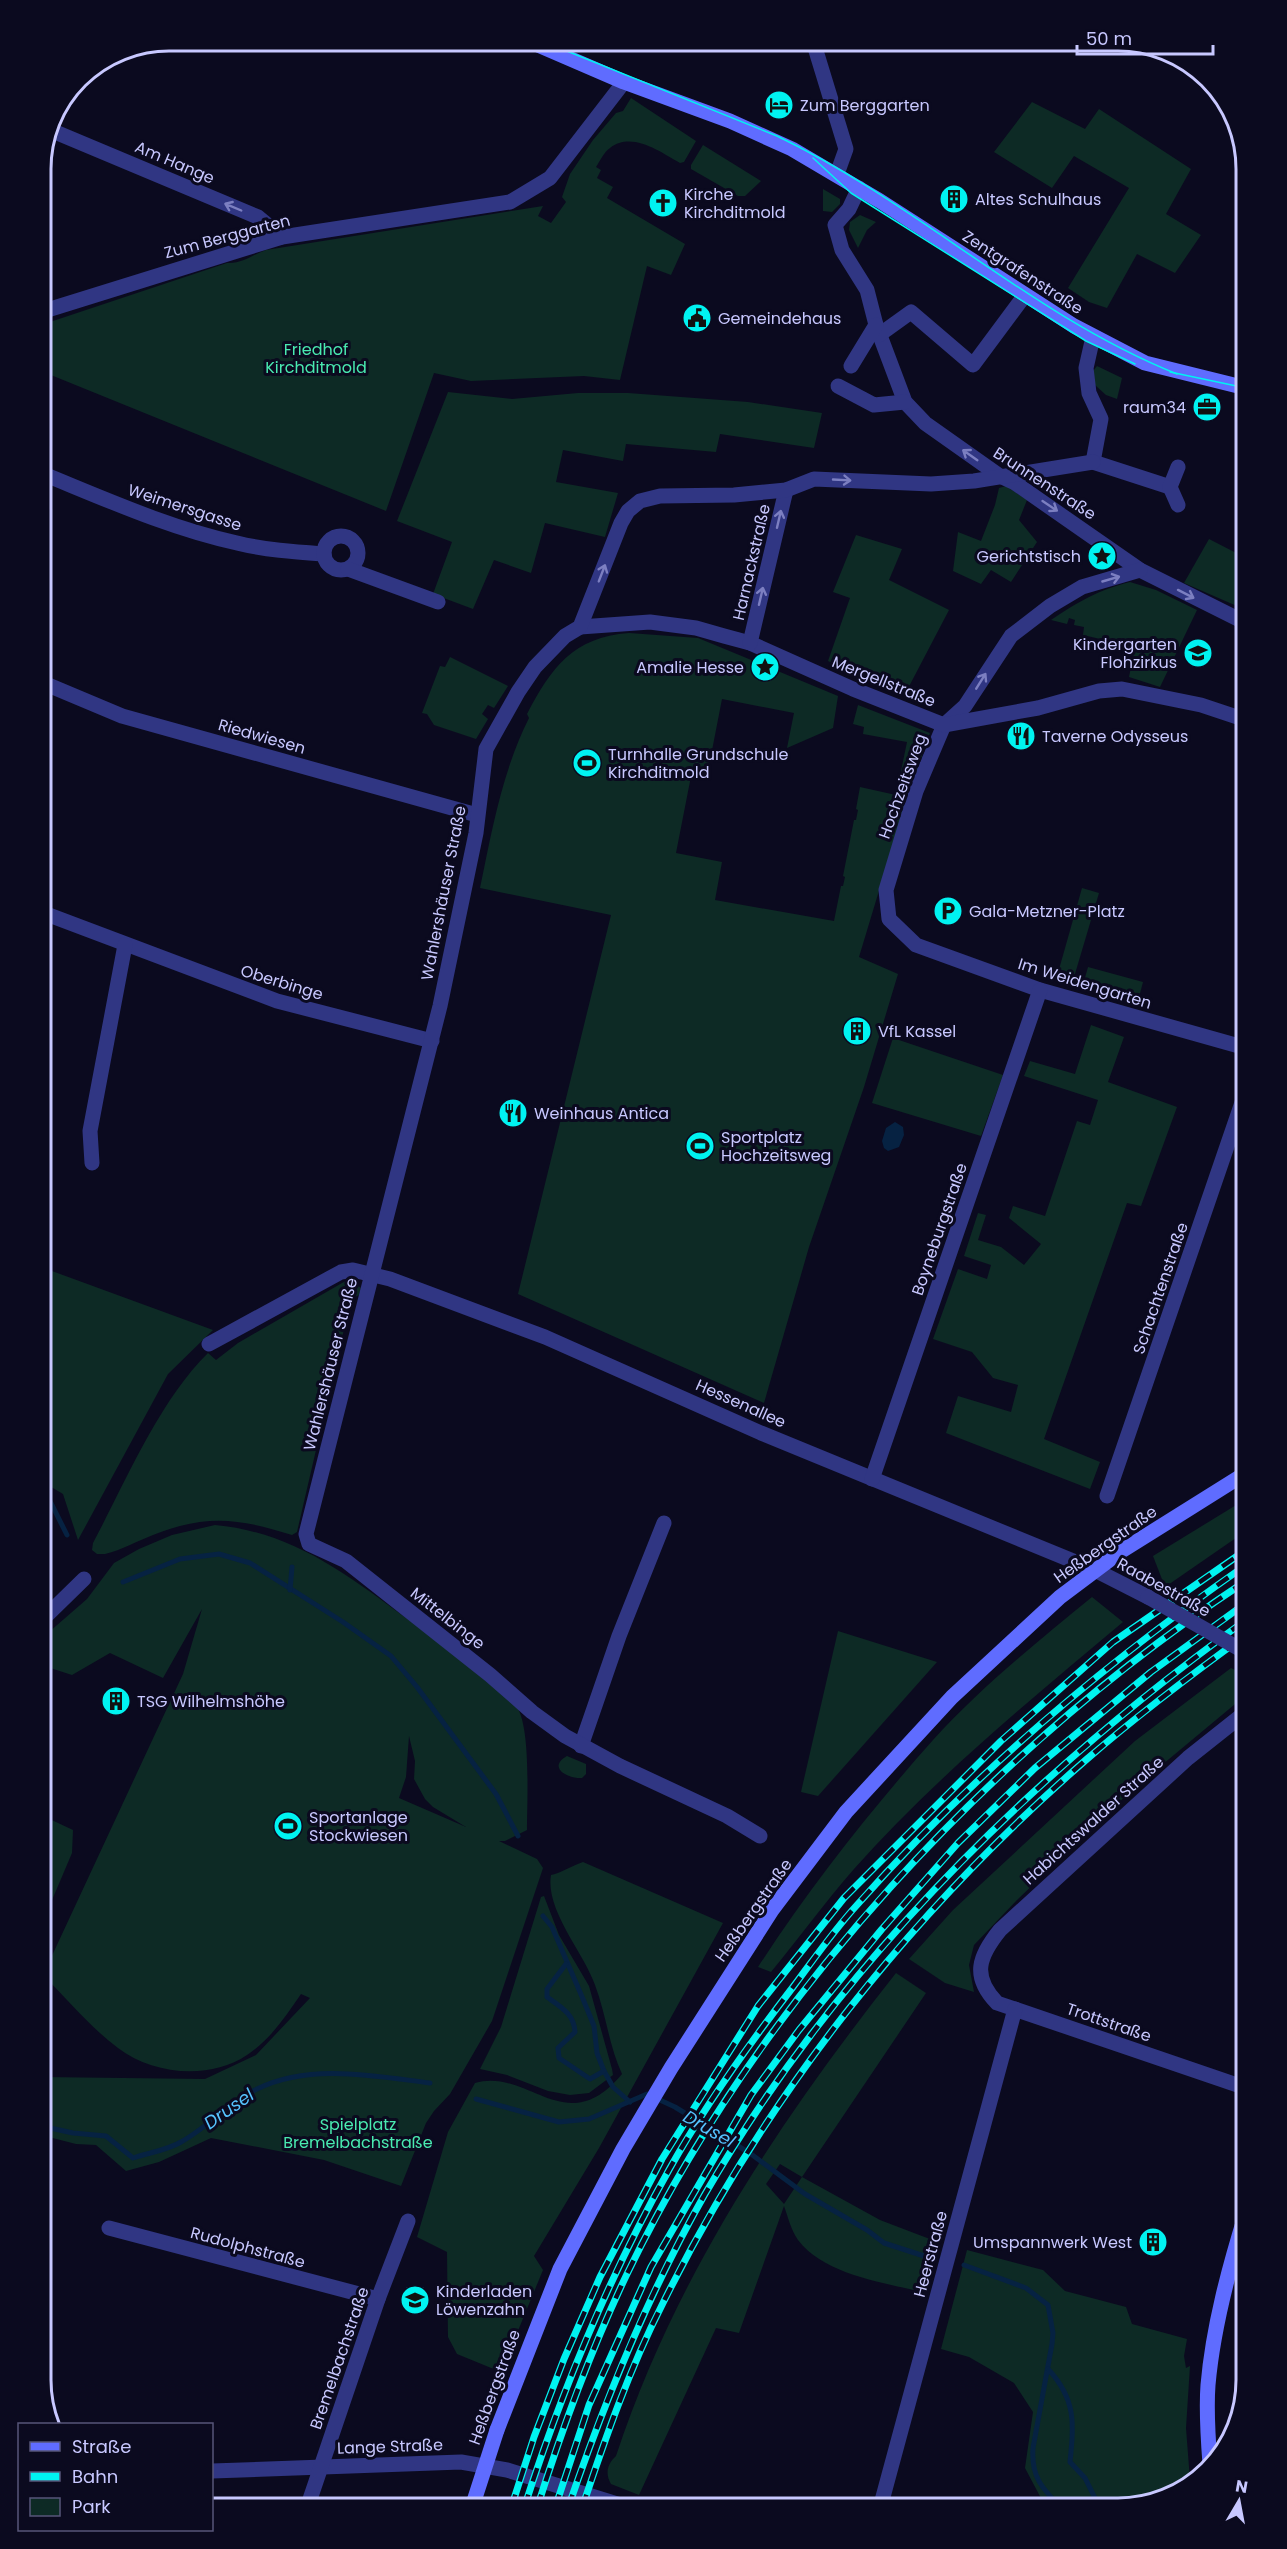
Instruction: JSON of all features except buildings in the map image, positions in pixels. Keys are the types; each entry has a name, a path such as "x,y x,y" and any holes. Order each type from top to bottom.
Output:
{"main road":[{"name":"Zentgrafenstraße","path":"552,51 624,82 730,121 787,147 837,174 1025,296 1093,337 1145,363 1236,386"},
{"name":"Heßbergstraße","path":"475,2498 496,2430 560,2269 623,2149 671,2067 772,1910 846,1812 952,1697 1060,1597 1095,1570 1236,1479"},
{"path":"1210,2454 1208,2386 1227,2279 1236,2248"}],"street":[{"path":"816,51 846,149 837,174"},
{"name":"Zum Berggarten","path":"51,309 282,237 510,202 550,178 624,82"},
{"name":"Am Hange","path":"57,133 258,217 282,237"},
{"name":"Brunnenstraße","path":"859,188 849,209 835,225 842,250 867,290 878,330 905,402 925,423 940,434 1140,570 1236,618"},
{"path":"851,366 878,330 911,312 973,365 1025,296"},
{"path":"1093,337 1086,368 1089,393 1101,418 1094,462"},
{"path":"838,386 874,405 905,402"},
{"path":"580,627 628,511 640,501 660,496 734,495 786,490 814,479 931,484 974,481 1094,462 1170,487"},
{"path":"1178,467 1170,487 1178,505"},
{"name":"Weimersgasse","path":"51,476 138,513 236,543 287,552 324,554"},
{"name":"Harnackstraße","path":"750,643 786,490"},
{"path":"348,569 356,563 359,552 354,541 338,536 327,543 324,554 328,565 335,570 348,569 438,602"},
{"name":"Hochzeitsweg","path":"916,945 889,919 886,890 916,791 944,725 965,706 1011,636 1050,606 1082,587 1140,570"},
{"name":"Mergellstraße","path":"580,627 650,622 696,628 750,643 853,689 944,725 1038,708 1099,691 1122,689 1202,705 1236,717"},
{"name":"Wahlershäuser Straße","path":"310,1517 432,1041 466,887 486,749 518,692 546,653 580,627"},
{"name":"Riedwiesen","path":"51,686 122,716 477,815"},
{"name":"Oberbinge","path":"51,916 277,1001 432,1041"},
{"path":"92,1163 90,1131 125,945"},
{"name":"Im Weidengarten","path":"916,945 1040,990 1236,1045"},
{"name":"Boyneburgstraße","path":"872,1479 1040,990"},
{"name":"Schachtenstraße","path":"1107,1496 1236,1120"},
{"name":"Hessenallee","path":"209,1344 341,1272 353,1270 371,1274 457,1302 545,1337 762,1433 1095,1570"},
{"name":"Mittelbinge","path":"310,1517 306,1534 309,1544 346,1561 490,1674 532,1712 581,1746 727,1816 760,1836"},
{"path":"581,1746 619,1636 664,1523"},
{"name":"Raabestraße","path":"1095,1570 1236,1646"},
{"path":"51,1611 84,1580"},
{"name":"Habichtswalder Straße","path":"980,1968 981,1958 1000,1930 1188,1758 1236,1720"},
{"name":"Trottstraße","path":"980,1968 985,1991 997,2003 1236,2085"},
{"name":"Heerstraße","path":"883,2498 1015,2009"},
{"name":"Bremelbachstraße","path":"310,2498 378,2299 408,2221"},
{"name":"Rudolphstraße","path":"109,2228 378,2299"},
{"name":"Lange Straße","path":"213,2471 461,2462 507,2470 598,2498"}],"green space":[{"name":"Friedhof Kirchditmold","path":"631,98 696,141 684,162 680,163 637,142 619,143 604,154 596,167 601,170 597,178 613,187 607,198 685,244 671,275 647,266 620,380 584,376 471,381 434,373 386,511 51,375 51,322 227,263 242,261 266,250 543,206 538,216 551,223 566,202 562,197 570,174 593,140 616,113 623,111"},
{"path":"1032,102 1085,129 1099,109 1191,169 1166,214 1201,235 1175,273 1137,254 1107,308 1089,302 1068,288 1129,188 1074,156 1052,188 994,152"},
{"path":"703,145 761,181 745,196 738,196 691,169"},
{"path":"823,189 840,199 840,204 832,212 823,211"},
{"path":"860,215 876,222 867,230 858,248 849,230 850,222"},
{"path":"1097,366 1122,378 1117,399 1106,395 1095,385 1093,371"},
{"path":"448,392 512,399 578,393 628,393 748,402 822,413 814,448 720,434 716,452 626,444 623,461 563,450 556,482 618,493 605,537 545,523 531,573 494,560 473,609 433,594 452,542 397,521"},
{"path":"1006,486 1027,500 1019,520 1037,542 1011,582 991,570 981,584 953,571 958,532 981,541 999,488"},
{"path":"856,535 902,549 889,580 949,610 904,696 828,661 850,598 833,592"},
{"path":"1209,539 1236,553 1236,606 1184,583"},
{"path":"1130,582 1156,590 1197,610 1160,687 1129,677 1135,647 1083,635 1084,627 1074,625 1075,620 1069,618 1067,624 1051,620 1089,597"},
{"name":"Sportplatz Hochzeitsweg","path":"629,633 698,638 838,696 833,728 787,748 794,713 722,699 708,771 693,766 676,853 722,862 715,900 834,921 858,810 856,809 860,787 896,795 907,742 863,734 864,727 853,724 858,705 930,733 907,798 859,957 898,974 864,1087 809,1247 764,1403 518,1294 611,915 480,888 505,780 529,718 527,714 536,697 555,669 578,648 610,636"},
{"path":"450,657 508,686 494,708 488,705 482,714 488,719 476,739 434,725 427,714 422,713 440,666 445,667"},
{"path":"1082,888 1099,893 1072,984 1056,980"},
{"path":"1088,967 1143,982 1138,1001 1083,985"},
{"path":"1091,1025 1124,1037 1108,1082 1177,1107 1141,1206 1127,1203 1044,1439 1100,1462 1090,1489 946,1433 958,1396 1011,1412 1018,1385 993,1378 972,1352 933,1339 958,1269 987,1279 991,1265 964,1256 978,1213 986,1215 978,1240 1001,1247 1024,1265 1041,1244 1009,1218 1013,1206 1045,1216 1077,1121 1090,1125 1098,1100 1024,1076 1030,1061 1075,1074"},
{"path":"893,1038 1003,1075 981,1136 872,1103"},
{"path":"51,1271 213,1330 168,1374 78,1540 63,1494 51,1487"},
{"path":"349,1279 361,1288 359,1295 351,1299 297,1532 292,1535 238,1522 206,1521 172,1528 105,1554 97,1554 92,1550 93,1543 144,1443 174,1394 208,1353 216,1360 238,1343"},
{"path":"1236,1505 1236,1538 1165,1587 1153,1556"},
{"name":"Sportanlage Stockwiesen","path":"215,1525 269,1536 293,1546 340,1571 362,1586 406,1618 517,1707 526,1748 527,1830 505,1841 499,1841 537,1859 543,1868 492,2021 450,2094 426,2123 401,2186 324,2160 211,2138 159,2162 126,2171 96,2145 76,2144 51,2138 51,2077 205,2079 256,2055 310,1998 301,1994 270,2035 247,2055 216,2068 182,2071 148,2064 118,2048 51,1983 51,1958 183,1674 202,1609 163,1678 110,1653 72,1675 51,1668 51,1630 87,1599 114,1563 172,1535","holes":["409,1736 415,1761 414,1779 425,1799 433,1807 466,1827 399,1798 406,1777"]},
{"path":"1092,1597 1123,1622 984,1741 917,1803 854,1869 771,1972 758,1967 841,1850 933,1740 989,1684"},
{"path":"838,1631 937,1662 818,1796 801,1792"},
{"path":"1231,1668 1236,1670 1236,1703 1133,1789 1017,1900 974,1945 969,1965 974,1992 945,1983 909,1959 953,1910 1135,1741"},
{"path":"567,1756 586,1764 586,1774 582,1778 571,1777 561,1771 559,1764"},
{"path":"51,1820 73,1830 72,1853 51,1902"},
{"path":"583,1862 723,1923 599,2148 534,2256 543,2270 501,2372 457,2354 448,2337 447,2252 417,2237 448,2132 475,2083 494,2081 512,2084 565,2103 583,2102 602,2093 622,2074 595,1985 559,1917 551,1888 551,1875"},
{"path":"544,1896 559,1935 589,1986 612,2069 613,2075 589,2093 570,2095 548,2091 507,2075 480,2069 501,2027 541,1897"},
{"path":"896,1973 926,1993 802,2177 880,2220 935,2241 922,2292 855,2275 823,2261 809,2252 798,2240 784,2206 739,2333 716,2328 639,2495 611,2484 608,2477 609,2466 616,2456 640,2390 668,2326 700,2263 772,2143","holes":["780,2164 802,2177 784,2204 766,2184"]},
{"path":"967,2250 1043,2270 1065,2291 1126,2307 1132,2324 1187,2339 1184,2356 1186,2368 1190,2366 1186,2428 1190,2474 1163,2489 1141,2496 1041,2498 1025,2468 1033,2412 1014,2383 969,2357 941,2349"}],"water":[{"path":"895,1122 903,1127 904,1135 899,1147 888,1151 884,1148 882,1141 886,1128"}],"waterway":[{"path":"51,1503 67,1535"},
{"path":"123,1582 180,1559 219,1554 250,1563 343,1622 391,1656 417,1687 496,1794 518,1836"},
{"path":"290,1590 292,1567"},
{"path":"543,1916 552,1927 594,2026 597,2053 604,2071 613,2087 630,2102"},
{"path":"566,1964 547,1989 547,1997 566,2011 574,2026 575,2032 558,2048 559,2058 590,2079 604,2071"},
{"name":"Drusel","path":"51,2128 106,2136 133,2158 176,2145 247,2095 277,2081 299,2076 342,2074 430,2083"},
{"name":"Drusel","path":"476,2099 559,2122 589,2119 647,2094 675,2107 751,2154 805,2194 867,2230 884,2243 924,2256"},
{"name":"Drusel","path":"964,2265 1026,2288 1048,2305 1053,2333 1052,2344 1033,2458 1039,2481 1052,2498"},
{"path":"1048,2369 1064,2391 1071,2412 1070,2462 1085,2478 1095,2498"}],"tram line":[{"path":"567,51 777,136 878,193 1073,322 1124,350 1177,374"},
{"path":"813,158 851,193 1086,341 1135,364"},
{"path":"1170,372 1236,386"}],"railway":[{"path":"514,2498 534,2437 564,2359 600,2277 662,2159 758,2006 844,1898 1001,1741 1113,1642 1236,1557"},
{"path":"527,2498 554,2420 588,2334 648,2209 684,2144 728,2075 824,1945 901,1857 946,1811 1041,1723 1142,1641 1236,1572"},
{"path":"540,2498 578,2390 627,2274 681,2172 744,2073 814,1978 891,1887 973,1801 1060,1721 1152,1648 1236,1588"},
{"path":"558,2498 589,2405 651,2267 751,2095 799,2030 882,1929 958,1843 1035,1768 1151,1672 1236,1610"},
{"path":"572,2498 629,2348 684,2232 758,2110 816,2029 878,1952 945,1879 1016,1809 1090,1742 1167,1679 1236,1627"},
{"path":"586,2498 639,2354 703,2228 747,2153 796,2080 848,2011 903,1943 961,1879 1023,1818 1087,1759 1185,1680 1236,1642"}],"place":[{"name":"Zum Berggarten","path":"779,105"},
{"name":"Altes Schulhaus","path":"954,199"},
{"name":"Kirche Kirchditmold","path":"663,203"},
{"name":"Gemeindehaus","path":"697,318"},
{"name":"raum34","path":"1207,407"},
{"name":"Gerichtstisch","path":"1102,556"},
{"name":"Kindergarten Flohzirkus","path":"1198,653"},
{"name":"Amalie Hesse","path":"765,667"},
{"name":"Taverne Odysseus","path":"1021,736"},
{"name":"Turnhalle Grundschule Kirchditmold","path":"587,763"},
{"name":"Gala-Metzner-Platz","path":"948,911"},
{"name":"VfL Kassel","path":"857,1031"},
{"name":"Weinhaus Antica","path":"513,1113"},
{"name":"Sportplatz Hochzeitsweg","path":"700,1146"},
{"name":"TSG Wilhelmshöhe","path":"116,1701"},
{"name":"Sportanlage Stockwiesen","path":"288,1826"},
{"name":"Umspannwerk West","path":"1153,2242"},
{"name":"Kinderladen Löwenzahn","path":"415,2300"}],"park label":[{"name":"Spielplatz Bremelbachstraße","path":"358,2133"}]}
